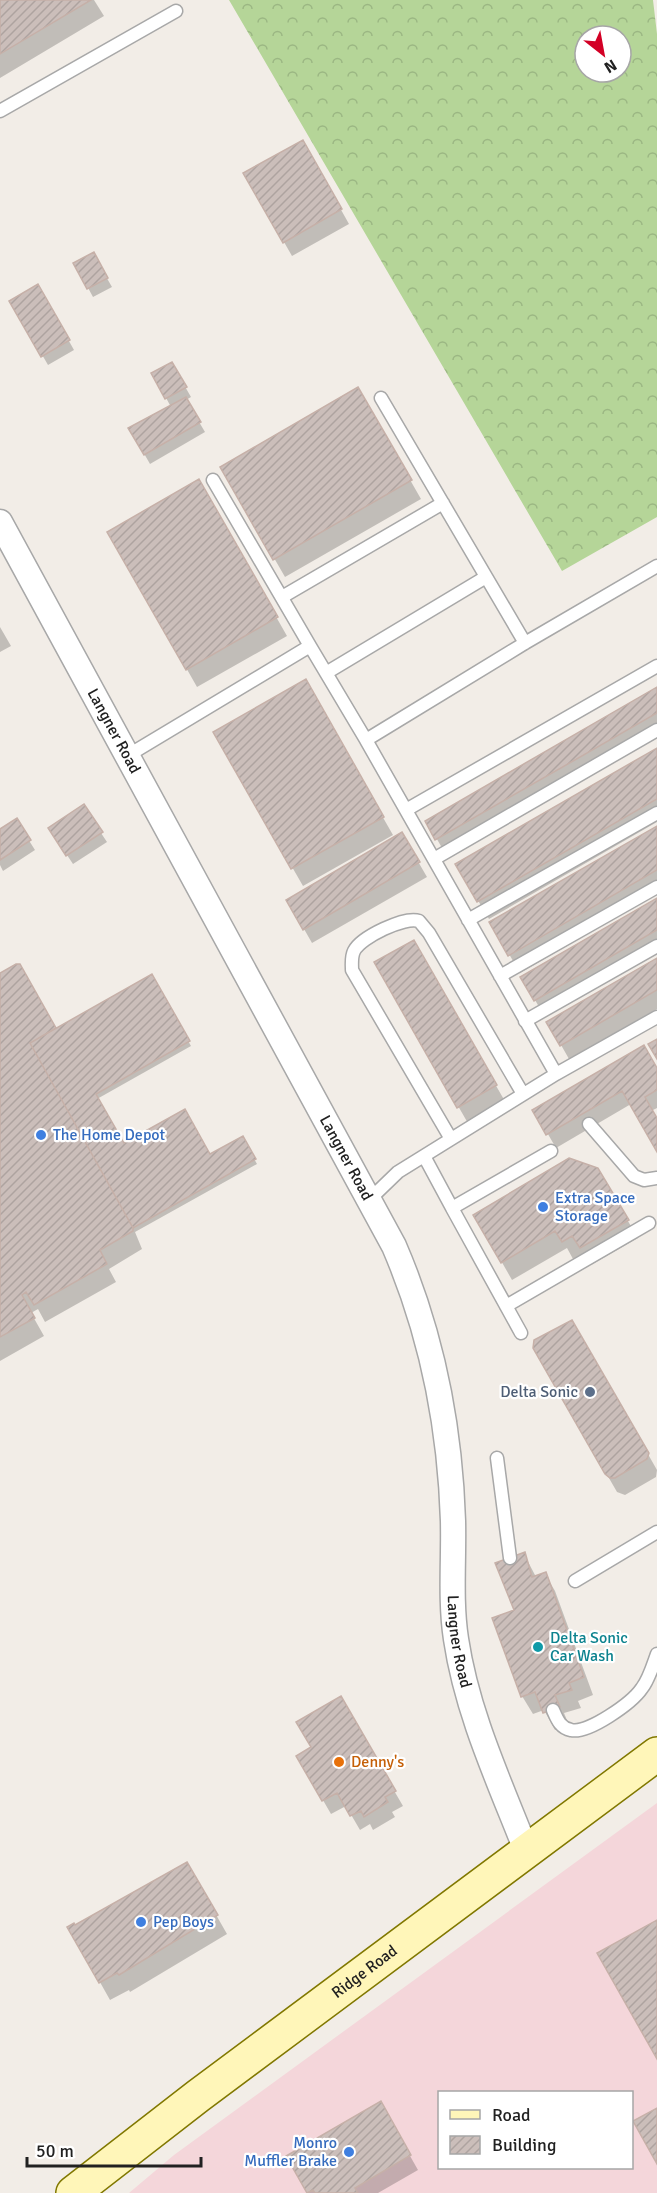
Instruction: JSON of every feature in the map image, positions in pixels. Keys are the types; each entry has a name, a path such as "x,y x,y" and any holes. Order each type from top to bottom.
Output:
{"street":[{"name":"Langner Road","path":"0,522 369,1200 406,1274 435,1370 447,1428 453,1521 455,1636 464,1687 526,1850"},
{"name":"Ridge Road","path":"73,2193 198,2096 657,1754"}],"lane":[{"path":"0,111 176,11"},
{"path":"381,398 525,643"},
{"path":"213,480 366,740 556,1074"},
{"path":"282,597 443,503"},
{"path":"366,740 657,566"},
{"path":"326,673 486,577"},
{"path":"127,756 310,646"},
{"path":"406,810 657,666"},
{"path":"434,859 657,730"},
{"path":"468,921 657,813"},
{"path":"500,976 657,887"},
{"path":"451,1139 352,970 354,951 361,943 402,920 418,921 429,933 523,1094"},
{"path":"525,1021 657,946"},
{"path":"369,1200 398,1172 556,1074 657,1017"},
{"path":"589,1124 634,1176 644,1180 657,1178"},
{"path":"452,1208 551,1151"},
{"path":"424,1156 521,1333"},
{"path":"506,1306 649,1223"},
{"path":"497,1458 510,1557"},
{"path":"574,1581 657,1532"},
{"path":"553,1710 559,1722 568,1729 581,1729 598,1722 621,1708 642,1688 657,1654"}],"shaded area":[{"path":"657,1803 657,2193 129,2193 174,2155"}],"green space":[{"path":"229,0 653,0 657,34 657,517 562,571"}],"building":[{"path":"0,0 91,0 0,54"},
{"path":"303,140 342,209 283,243 243,173"},
{"path":"94,252 108,278 87,289 73,263"},
{"path":"38,284 70,340 41,357 9,301"},
{"path":"172,362 187,387 165,399 151,373"},
{"path":"358,387 412,480 273,560 220,467"},
{"path":"186,397 201,422 144,455 128,428"},
{"path":"199,479 278,617 186,670 107,532"},
{"path":"306,679 384,817 291,869 213,732"},
{"path":"657,687 657,713 435,840 425,821"},
{"path":"657,748 657,799 477,902 455,864"},
{"path":"84,804 103,832 66,856 48,828"},
{"path":"17,818 31,840 0,860 0,829"},
{"path":"657,826 657,870 508,956 489,922"},
{"path":"402,832 420,862 303,930 286,900"},
{"path":"657,898 657,930 534,1001 520,977"},
{"path":"414,940 497,1085 457,1108 374,962"},
{"path":"657,958 657,990 560,1046 546,1022"},
{"name":"The Home Depot","path":"20,964 56,1028 30,1043 133,1231 100,1250 107,1264 34,1305 26,1292 22,1295 35,1318 0,1337 0,973"},
{"path":"152,974 190,1041 96,1094 124,1143 185,1109 210,1154 243,1136 256,1159 133,1228 30,1043"},
{"path":"657,1039 657,1059 648,1044"},
{"path":"644,1045 657,1068 657,1090 645,1097 657,1118 657,1152 622,1091 546,1135 532,1110"},
{"path":"569,1158 598,1168 629,1220 580,1248 572,1236 562,1242 555,1231 501,1263 473,1215"},
{"path":"572,1320 649,1453 647,1459 615,1478 610,1478 605,1474 533,1348 534,1340"},
{"name":"Delta Sonic Car Wash","path":"525,1552 532,1577 546,1572 584,1677 569,1683 572,1690 555,1695 560,1707 543,1713 535,1692 521,1697 492,1618 514,1610 495,1563"},
{"name":"Denny's","path":"341,1696 396,1791 385,1797 388,1802 364,1817 361,1811 350,1816 337,1793 322,1801 296,1756 311,1747 296,1722"},
{"path":"187,1862 218,1915 119,1975 117,1973 99,1983 67,1927 74,1923 75,1925"},
{"path":"657,1920 657,2059 597,1953"},
{"path":"381,2101 411,2155 355,2188 358,2193 315,2193 313,2190 307,2193 286,2156"},
{"path":"657,2108 657,2164 633,2121"}],"place":[{"name":"The Home Depot","path":"41,1135"},
{"name":"Extra Space Storage","path":"543,1207"},
{"name":"Delta Sonic","path":"590,1392"},
{"name":"Delta Sonic Car Wash","path":"538,1647"},
{"name":"Denny's","path":"339,1762"},
{"name":"Pep Boys","path":"141,1922"},
{"name":"Monro Muffler Brake","path":"349,2152"}]}
